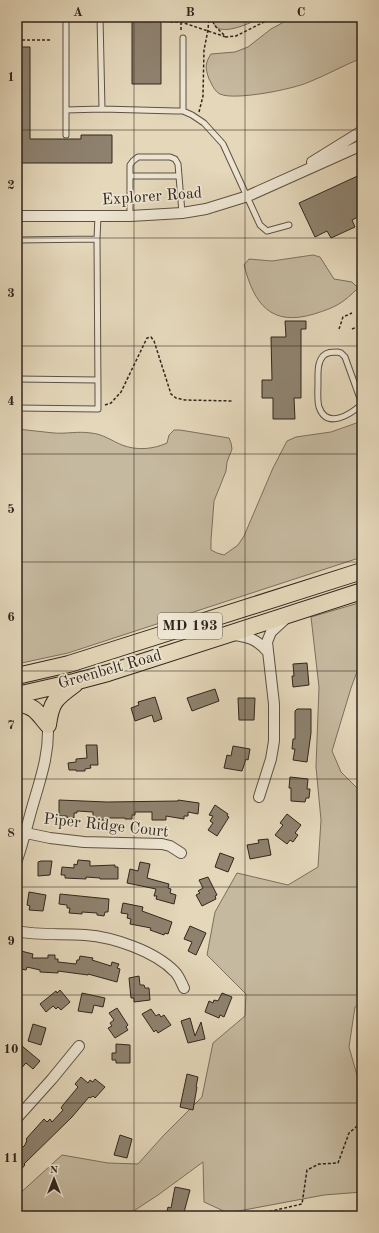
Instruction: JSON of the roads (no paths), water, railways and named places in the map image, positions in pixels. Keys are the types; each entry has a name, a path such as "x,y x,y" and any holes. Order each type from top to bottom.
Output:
{"main road":[{"name":"Greenbelt Road","path":"17,676 69,664 362,571"},
{"name":"Greenbelt Road","path":"17,695 80,681 362,591"},
{"path":"202,622 208,640"},
{"path":"48,725 50,711 54,701 61,694 80,681"},
{"path":"17,703 30,706 37,711 48,725"}],"street":[{"name":"Explorer Road","path":"283,180 362,131"},
{"name":"Explorer Road","path":"17,216 130,216 182,213 248,196 362,145"},
{"path":"259,798 271,759 274,741 274,704 267,642 271,632 280,623 294,613"},
{"path":"228,634 249,637 260,643 267,651"},
{"path":"17,860 26,833 46,757 48,725"},
{"name":"Piper Ridge Court","path":"26,833 50,838 84,842 162,844 170,846 181,853"},
{"path":"17,931 38,934 87,935 110,939 152,956 171,968 178,975 184,988"},
{"path":"19,1111 52,1079 79,1046"}],"lane":[{"path":"66,17 66,135"},
{"path":"100,17 102,109"},
{"path":"183,38 183,111"},
{"path":"66,110 102,109 183,111 192,115 204,123 223,144 260,225 267,230 289,225"},
{"path":"130,216 130,166 133,161 138,158 170,157 175,159 178,164 182,213"},
{"path":"130,176 179,176"},
{"path":"17,408 98,410 98,216"},
{"path":"17,240 97,239"},
{"path":"337,352 341,353 345,357 362,404 349,414 338,419 328,418 322,413 318,401 318,371 322,357 327,353 337,352"},
{"path":"17,379 98,380"}]}
